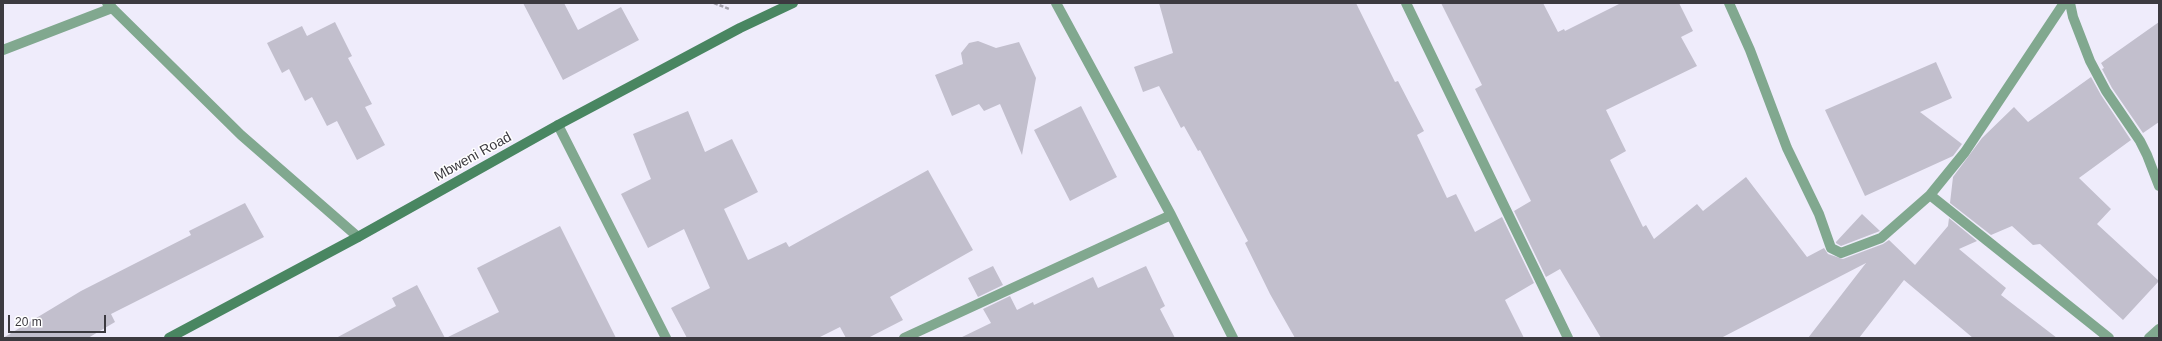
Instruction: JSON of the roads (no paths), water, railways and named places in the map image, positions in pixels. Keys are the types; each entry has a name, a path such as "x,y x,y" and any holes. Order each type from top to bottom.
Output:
{"street":[{"name":"Mbweni Road","path":"169,338 358,237 558,125 740,28 793,3"},
{"path":"1056,3 1171,215 1233,338"},
{"path":"1406,3 1568,338"},
{"path":"1729,3 1750,50 1787,148 1818,214 1831,248 1841,253 1881,238 1930,196 1965,152 2064,3"},
{"path":"2070,3 2073,17 2090,61 2106,91 2148,155 2159,186"},
{"path":"4,46 110,5 242,135 358,237"},
{"path":"558,125 666,338"},
{"path":"1930,196 2109,338"},
{"path":"908,337 1171,215"},
{"path":"2149,338 2159,329"}]}
